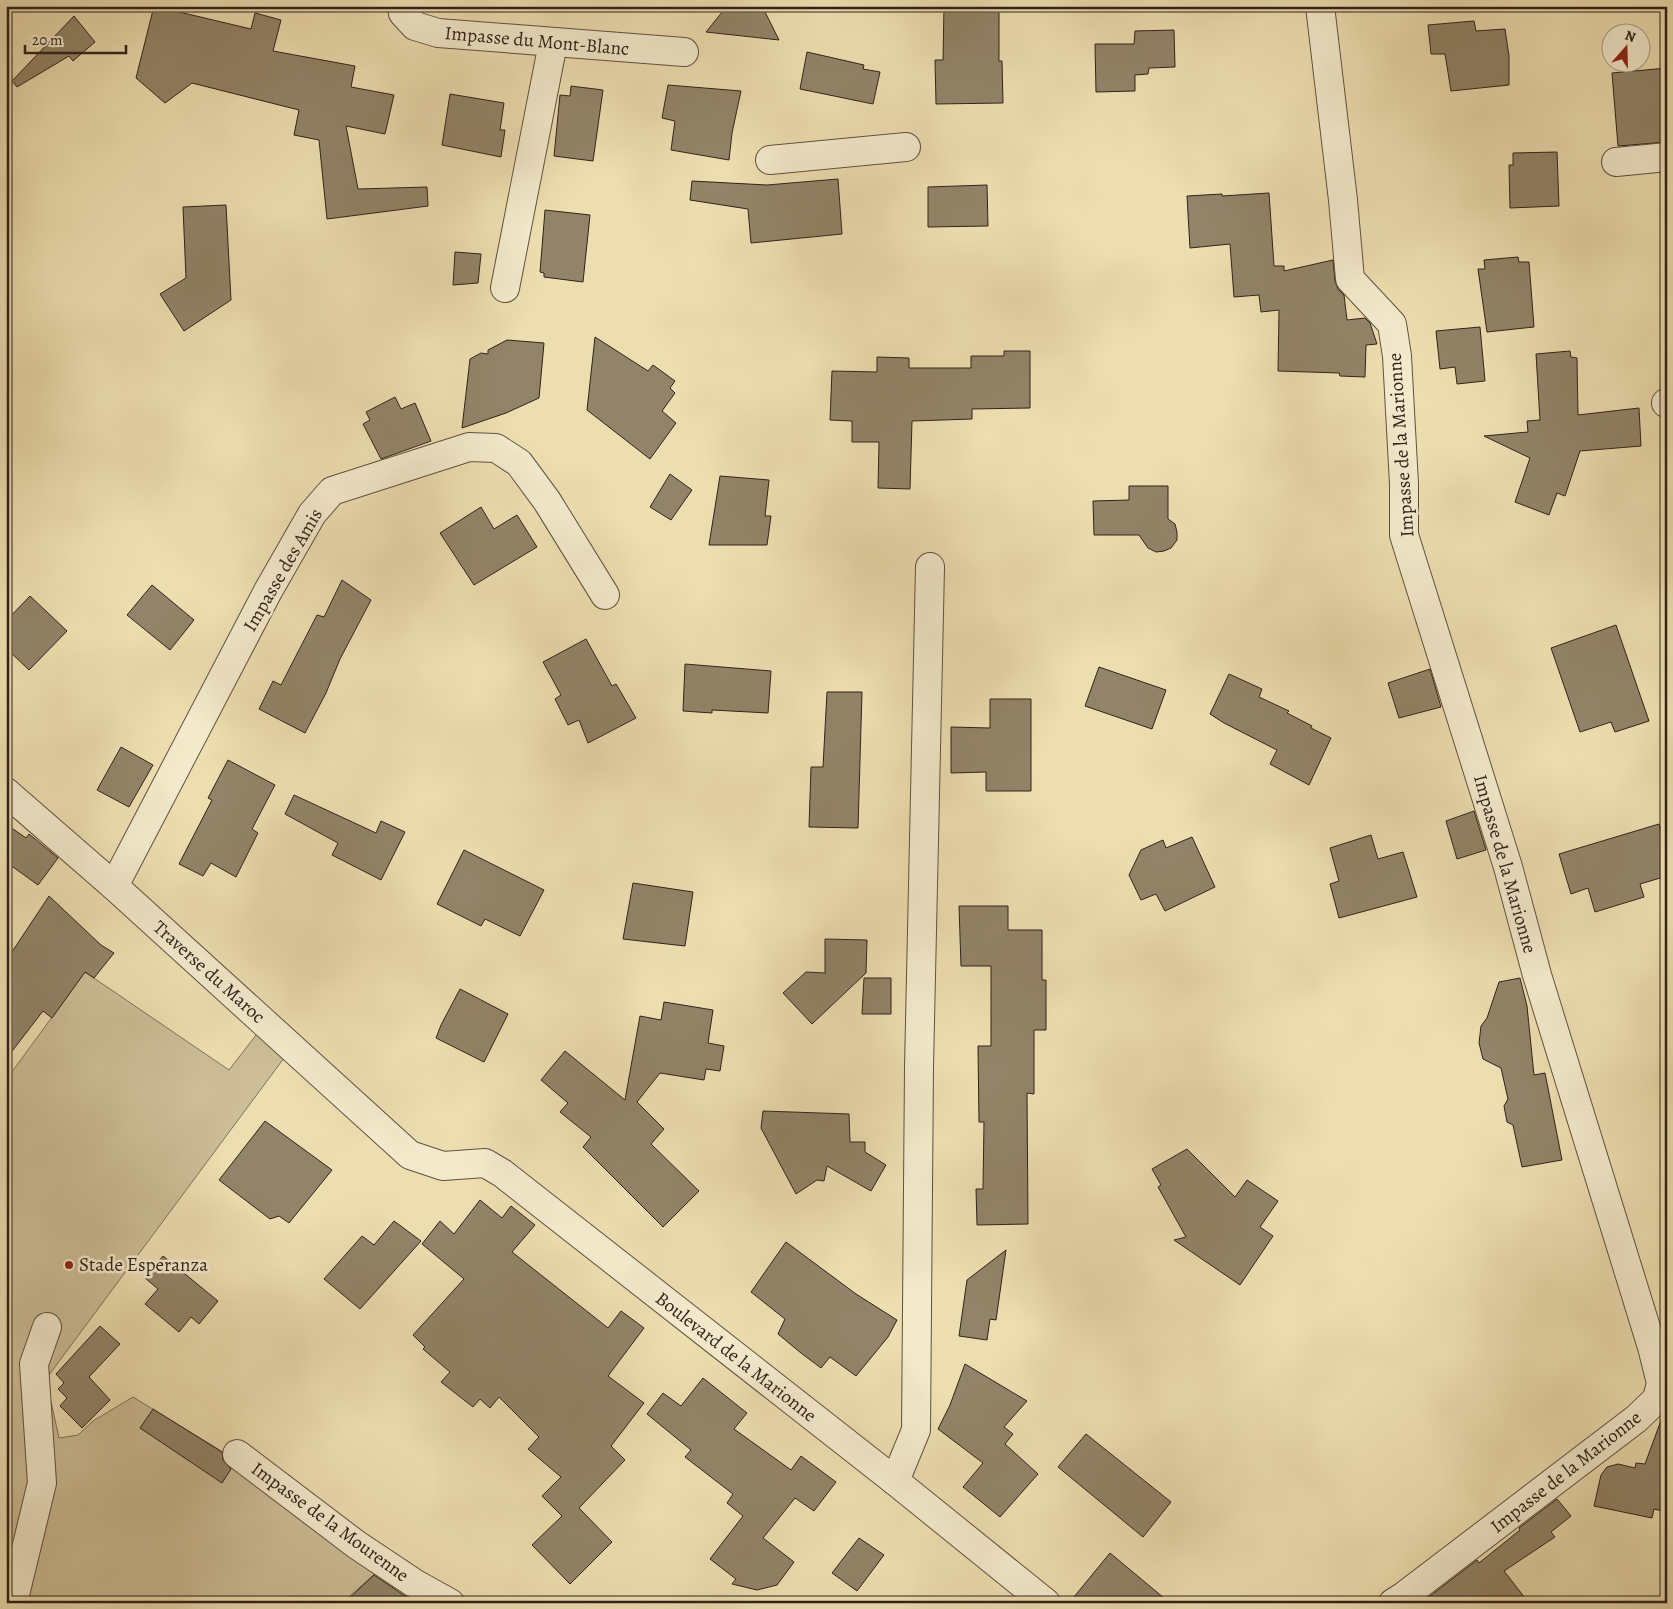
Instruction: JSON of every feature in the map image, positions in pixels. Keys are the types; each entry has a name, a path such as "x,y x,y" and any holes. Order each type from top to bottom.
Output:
{"street":[{"name":"Impasse du Mont-Blanc","path":"405,6 403,13 415,26 438,33 684,52"},
{"name":"Impasse de la Marionne","path":"1320,6 1343,200 1350,279 1392,324 1397,356 1404,484 1404,534 1508,867 1537,976 1649,1338 1661,1383 1657,1399 1636,1419 1393,1603"},
{"path":"505,288 553,43"},
{"path":"770,160 906,147"},
{"path":"1616,162 1667,157"},
{"name":"Impasse des Amis","path":"114,886 268,591 312,514 332,491 469,447 496,448 519,463 547,501 605,595"},
{"path":"895,1481 916,1430 920,1057 930,567"},
{"name":"Traverse du Maroc","path":"6,792 114,886 410,1155"},
{"name":"Boulevard de la Marionne","path":"410,1155 443,1166 485,1163 502,1173 895,1481 1046,1603"},
{"path":"13,1603 42,1483 34,1364 47,1327"},
{"name":"Impasse de la Mourenne","path":"237,1454 357,1545 414,1583 450,1603"}],"shaded area":[{"name":"Stade Esperanza","path":"85,972 229,1070 260,1030 287,1054 46,1379 59,1438 78,1435 93,1421 133,1397 218,1449 379,1570 342,1603 6,1603 6,1080"}],"building":[{"path":"154,6 251,29 255,13 281,20 273,51 355,66 351,87 394,95 385,134 346,126 358,189 427,187 428,206 327,219 319,140 294,135 299,110 192,83 165,103 136,78"},
{"path":"727,6 762,6 779,40 706,32"},
{"path":"944,6 999,6 999,61 1002,61 1003,103 936,104 935,60 943,60"},
{"path":"74,16 95,42 73,61 69,56 17,87 12,81"},
{"path":"1474,21 1476,31 1505,29 1509,56 1509,85 1451,91 1445,54 1431,54 1428,25"},
{"path":"1174,30 1175,67 1149,68 1148,74 1135,75 1135,91 1096,92 1095,44 1134,44 1135,31"},
{"path":"807,52 864,65 863,69 880,72 873,104 800,89"},
{"path":"1667,68 1667,142 1618,146 1612,73 1650,72 1650,70"},
{"path":"668,85 741,91 732,133 729,160 671,150 675,121 662,118"},
{"path":"571,86 603,90 593,161 554,156 560,95 570,96"},
{"path":"450,94 504,103 500,130 505,130 501,157 442,145"},
{"path":"1557,152 1559,206 1510,208 1509,165 1513,165 1513,153"},
{"path":"838,179 842,234 751,243 748,209 690,200 692,181 767,185"},
{"path":"987,185 988,226 928,227 928,187"},
{"path":"1269,193 1274,266 1284,266 1284,271 1333,260 1335,281 1338,289 1344,295 1347,320 1365,318 1370,323 1377,344 1366,345 1365,377 1340,376 1339,373 1278,371 1279,310 1261,312 1259,295 1234,297 1230,244 1190,248 1187,196"},
{"path":"226,205 231,300 184,331 160,294 186,278 183,207"},
{"path":"545,210 590,215 583,282 544,277 544,273 540,272"},
{"path":"455,252 481,254 478,283 453,285"},
{"path":"1518,257 1519,262 1529,262 1534,327 1487,332 1478,269 1485,269 1484,260"},
{"path":"1480,327 1485,381 1457,384 1455,367 1440,369 1436,331"},
{"path":"595,337 648,371 653,365 675,381 670,388 675,393 662,411 676,423 650,459 587,410"},
{"path":"507,340 544,343 539,398 506,413 462,428 470,359 481,353 488,354 488,350"},
{"path":"1004,351 1030,351 1030,408 972,409 972,419 912,421 910,489 878,488 879,442 852,442 852,421 830,420 832,371 877,372 877,357 909,358 909,368 971,368 971,356 1004,356"},
{"path":"1570,351 1571,357 1577,358 1578,415 1639,408 1641,446 1580,451 1565,496 1557,493 1549,515 1515,502 1530,458 1484,436 1528,432 1527,421 1540,420 1536,354"},
{"path":"395,397 401,409 415,403 431,441 381,459 363,424 370,420 366,412"},
{"path":"670,474 692,490 671,520 650,507"},
{"path":"720,476 769,480 765,516 771,516 767,545 709,545"},
{"path":"1129,486 1168,486 1168,519 1175,524 1177,532 1177,540 1171,548 1156,552 1148,548 1139,535 1094,535 1093,501 1129,500"},
{"path":"481,507 494,529 517,515 537,547 474,585 440,533"},
{"path":"342,580 371,600 340,659 326,693 305,733 259,709 273,681 281,685 317,615 324,617"},
{"path":"152,585 194,620 170,650 127,615"},
{"path":"30,596 67,631 29,670 6,648 6,621"},
{"path":"1616,625 1649,721 1615,732 1611,722 1580,732 1551,648"},
{"path":"586,639 612,686 616,684 636,718 588,743 579,720 568,725 555,699 561,695 543,662"},
{"path":"685,664 771,671 768,713 712,710 712,713 683,711"},
{"path":"1099,667 1166,690 1152,729 1085,706"},
{"path":"1430,669 1441,707 1399,718 1388,683"},
{"path":"1229,674 1262,689 1259,697 1289,711 1287,713 1331,738 1309,785 1270,764 1277,750 1210,714"},
{"path":"827,692 862,692 858,828 809,827 811,767 823,767"},
{"path":"990,699 1031,699 1031,791 986,791 986,772 951,773 951,727 990,728"},
{"path":"121,747 153,765 129,807 97,790"},
{"path":"228,760 275,785 252,829 258,833 236,877 211,863 203,876 179,864 212,800 208,798"},
{"path":"294,795 376,833 381,821 405,832 381,880 332,855 338,843 285,814"},
{"path":"1474,811 1486,850 1457,859 1446,821"},
{"path":"6,824 26,838 29,834 58,858 38,885 6,862"},
{"path":"1659,824 1667,851 1667,876 1640,884 1644,897 1595,912 1588,888 1571,894 1559,854"},
{"path":"1371,835 1378,859 1403,852 1417,897 1339,918 1330,884 1339,881 1330,848"},
{"path":"1192,837 1215,887 1165,911 1156,894 1141,900 1129,875 1141,850 1163,840 1166,848"},
{"path":"464,850 544,890 520,936 485,919 481,926 437,904"},
{"path":"633,883 693,892 685,946 623,939"},
{"path":"49,896 101,945 114,953 94,978 85,972 52,1018 43,1011 6,1059 6,961"},
{"path":"959,906 1008,906 1008,930 1042,930 1042,980 1046,980 1046,1030 1034,1030 1034,1094 1027,1093 1028,1224 977,1225 976,1189 983,1189 984,1122 979,1122 978,1046 991,1046 991,966 961,966"},
{"path":"825,939 867,940 866,973 812,1024 783,993 806,972 825,973"},
{"path":"864,978 891,978 891,1014 862,1014"},
{"path":"1520,978 1527,1006 1534,1075 1545,1073 1562,1160 1522,1167 1513,1125 1507,1122 1504,1106 1508,1099 1501,1068 1483,1059 1479,1043 1481,1026 1487,1018 1499,982"},
{"path":"460,989 508,1014 484,1062 436,1038"},
{"path":"664,1002 713,1010 708,1043 724,1046 720,1071 706,1069 704,1080 660,1073 637,1102 664,1129 651,1144 699,1191 663,1227 583,1147 591,1137 560,1112 568,1103 541,1080 565,1051 625,1100 640,1016 661,1020"},
{"path":"763,1111 849,1114 850,1142 865,1142 865,1152 886,1165 871,1191 827,1166 824,1181 817,1180 796,1194 761,1128"},
{"path":"265,1121 332,1170 289,1223 279,1216 270,1219 219,1180"},
{"path":"1187,1149 1235,1197 1247,1180 1278,1201 1260,1227 1273,1236 1240,1285 1174,1240 1186,1237 1158,1187 1161,1185 1152,1169"},
{"path":"480,1200 502,1218 511,1206 535,1225 512,1252 608,1328 621,1311 644,1328 608,1376 644,1403 611,1446 625,1460 579,1508 612,1542 570,1584 532,1545 562,1516 542,1496 561,1477 528,1449 539,1437 499,1397 490,1408 480,1399 473,1407 441,1382 450,1372 423,1349 425,1347 413,1335 464,1279 422,1244 440,1221 454,1234"},
{"path":"394,1221 421,1241 360,1309 324,1279 362,1236 374,1245"},
{"path":"786,1242 856,1294 897,1320 888,1337 856,1376 830,1357 821,1368 801,1353 778,1334 785,1319 751,1292"},
{"path":"1006,1250 996,1320 990,1319 987,1340 959,1336 967,1280"},
{"path":"163,1256 218,1301 199,1324 191,1317 179,1332 145,1304 158,1289 145,1278"},
{"path":"100,1326 120,1344 89,1377 110,1400 82,1428 60,1406 67,1398 58,1389 64,1383 56,1374"},
{"path":"965,1364 1027,1401 1004,1427 1013,1434 1005,1444 1038,1474 1000,1517 963,1487 983,1463 938,1429 950,1405"},
{"path":"703,1378 747,1413 734,1429 791,1470 801,1456 836,1482 814,1511 795,1498 763,1538 794,1562 777,1585 757,1590 732,1584 736,1579 710,1559 743,1516 727,1503 733,1494 685,1457 691,1450 647,1414 663,1393 681,1406"},
{"path":"153,1409 222,1452 223,1460 231,1469 222,1483 140,1428"},
{"path":"1663,1415 1667,1415 1667,1512 1654,1509 1652,1518 1594,1506 1601,1475 1607,1467 1618,1464 1635,1468 1636,1463 1645,1464"},
{"path":"1086,1434 1171,1502 1143,1537 1058,1467"},
{"path":"1557,1499 1571,1516 1551,1532 1555,1537 1504,1571 1529,1603 1421,1603 1477,1560 1479,1563 1520,1530 1519,1528"},
{"path":"859,1538 884,1555 857,1591 832,1573"},
{"path":"1110,1553 1170,1603 1069,1603"},
{"path":"374,1575 405,1596 417,1603 344,1603"}],"place":[{"name":"Stade Esperanza","path":"69,1265"}]}
